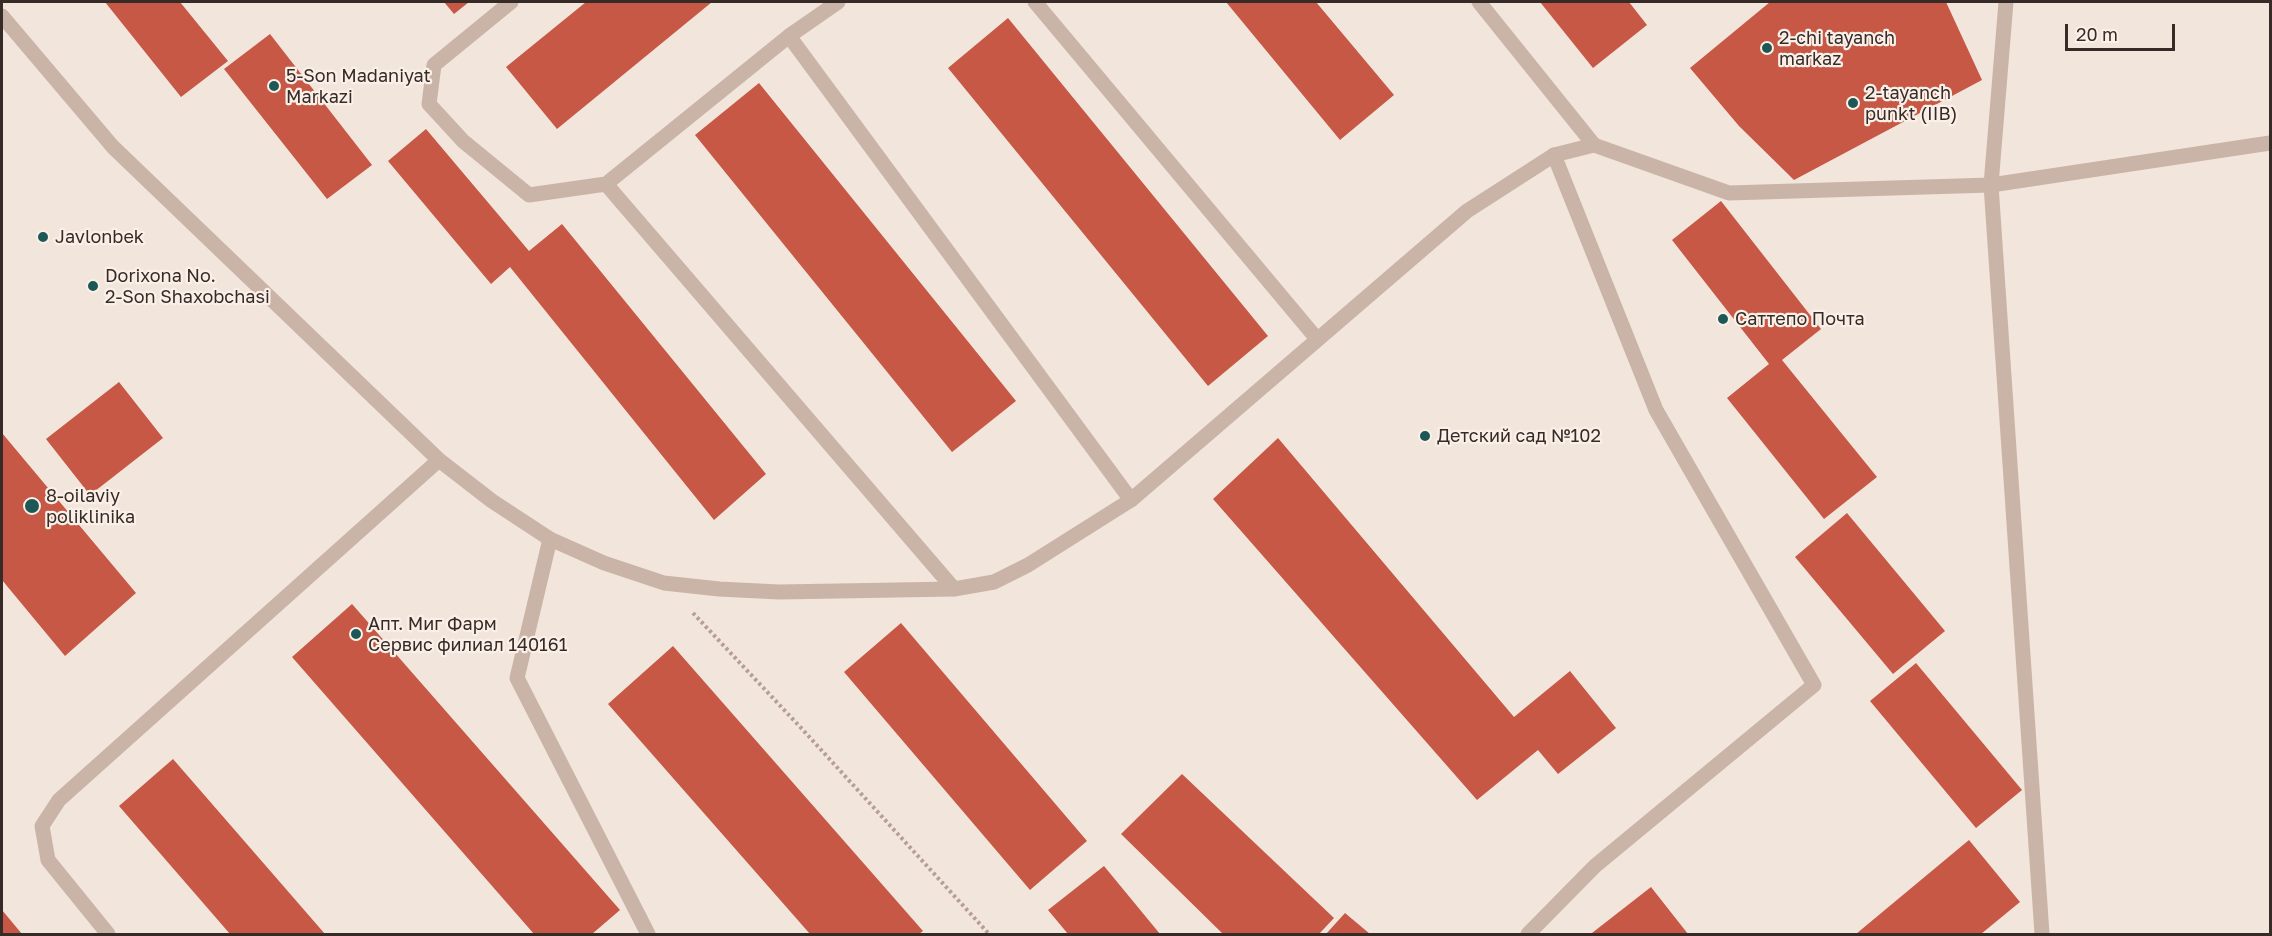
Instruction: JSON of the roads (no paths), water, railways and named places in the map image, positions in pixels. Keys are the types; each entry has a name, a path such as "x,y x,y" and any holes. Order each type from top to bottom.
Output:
{"street":[{"path":"511,2 434,65 429,104 462,141 529,195 606,184 789,36 838,2"},
{"path":"1035,2 1317,339"},
{"path":"1479,2 1594,145 1729,193 1991,185 2271,143"},
{"path":"2006,2 1991,185 2042,934"},
{"path":"2,16 113,147 439,460 492,501 550,539 604,563 664,583 719,589 779,592 954,590 994,582 1028,565 1131,500 1467,211 1554,155 1594,145"},
{"path":"789,36 1131,500"},
{"path":"1528,934 1595,866 1814,685 1656,410 1554,155"},
{"path":"606,184 954,590"},
{"path":"108,934 48,860 42,826 59,800 439,460"},
{"path":"550,539 517,678 648,934"}],"place":[{"name":"2-chi tayanch markaz","path":"1767,48"},
{"name":"5-Son Madaniyat Markazi","path":"274,86"},
{"name":"2-tayanch punkt (IIB)","path":"1853,103"},
{"name":"Javlonbek","path":"43,237"},
{"name":"Dorixona No. 2-Son Shaxobchasi","path":"93,286"},
{"name":"Саттепо Почта","path":"1723,319"},
{"name":"Детский сад №102","path":"1425,436"},
{"name":"8-oilaviy poliklinika","path":"32,506"},
{"name":"Апт. Миг Фарм Сервис филиал 140161","path":"356,634"}]}
